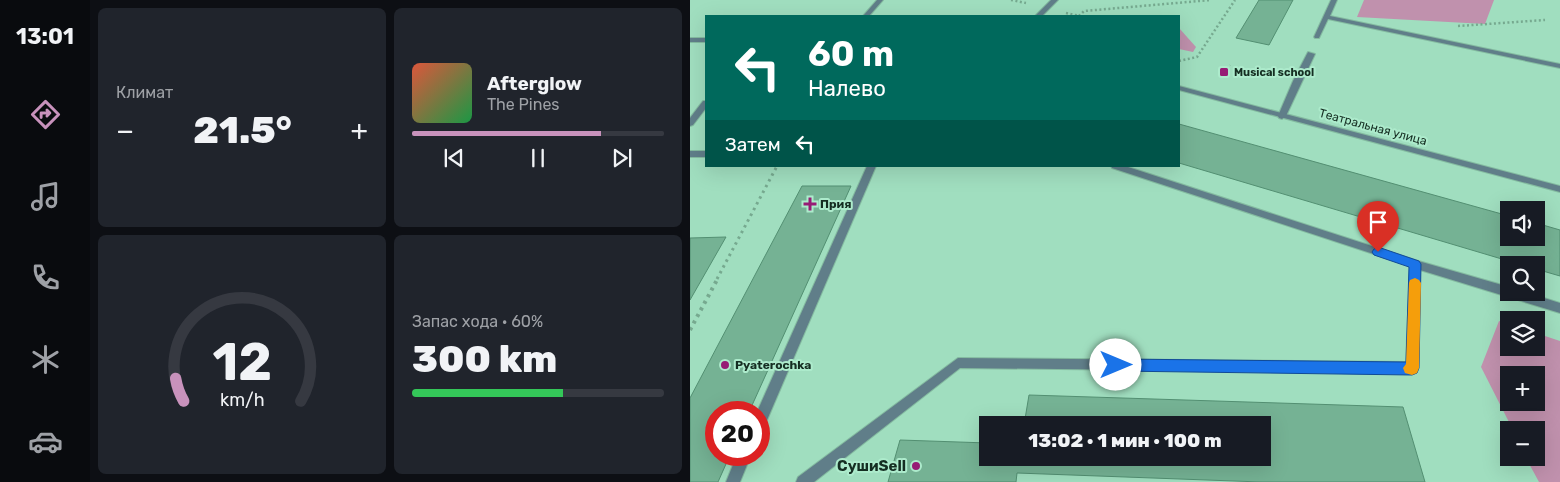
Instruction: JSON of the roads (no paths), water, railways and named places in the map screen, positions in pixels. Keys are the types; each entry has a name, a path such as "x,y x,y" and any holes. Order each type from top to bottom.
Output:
{"street":[{"path":"867,15 880,0"},
{"path":"1039,15 1055,0"},
{"path":"1317,37 1334,0"},
{"path":"1326,17 1560,66"},
{"path":"690,40 705,40"},
{"path":"1282,116 1311,54"},
{"name":"Театральная улица","path":"1180,88 1560,189"},
{"path":"690,123 705,104"},
{"path":"690,154 705,154"},
{"path":"769,401 872,167"},
{"path":"1117,167 1415,264 1500,289"},
{"path":"803,482 958,363 1412,368 1415,264"},
{"path":"1538,301 1560,308"},
{"path":"733,482 740,466"}],"place":[{"name":"Musical school","path":"1224,72"},
{"name":"Прия","path":"810,204"},
{"name":"Pyaterochka","path":"725,365"},
{"name":"СушиSell","path":"916,466"}]}
